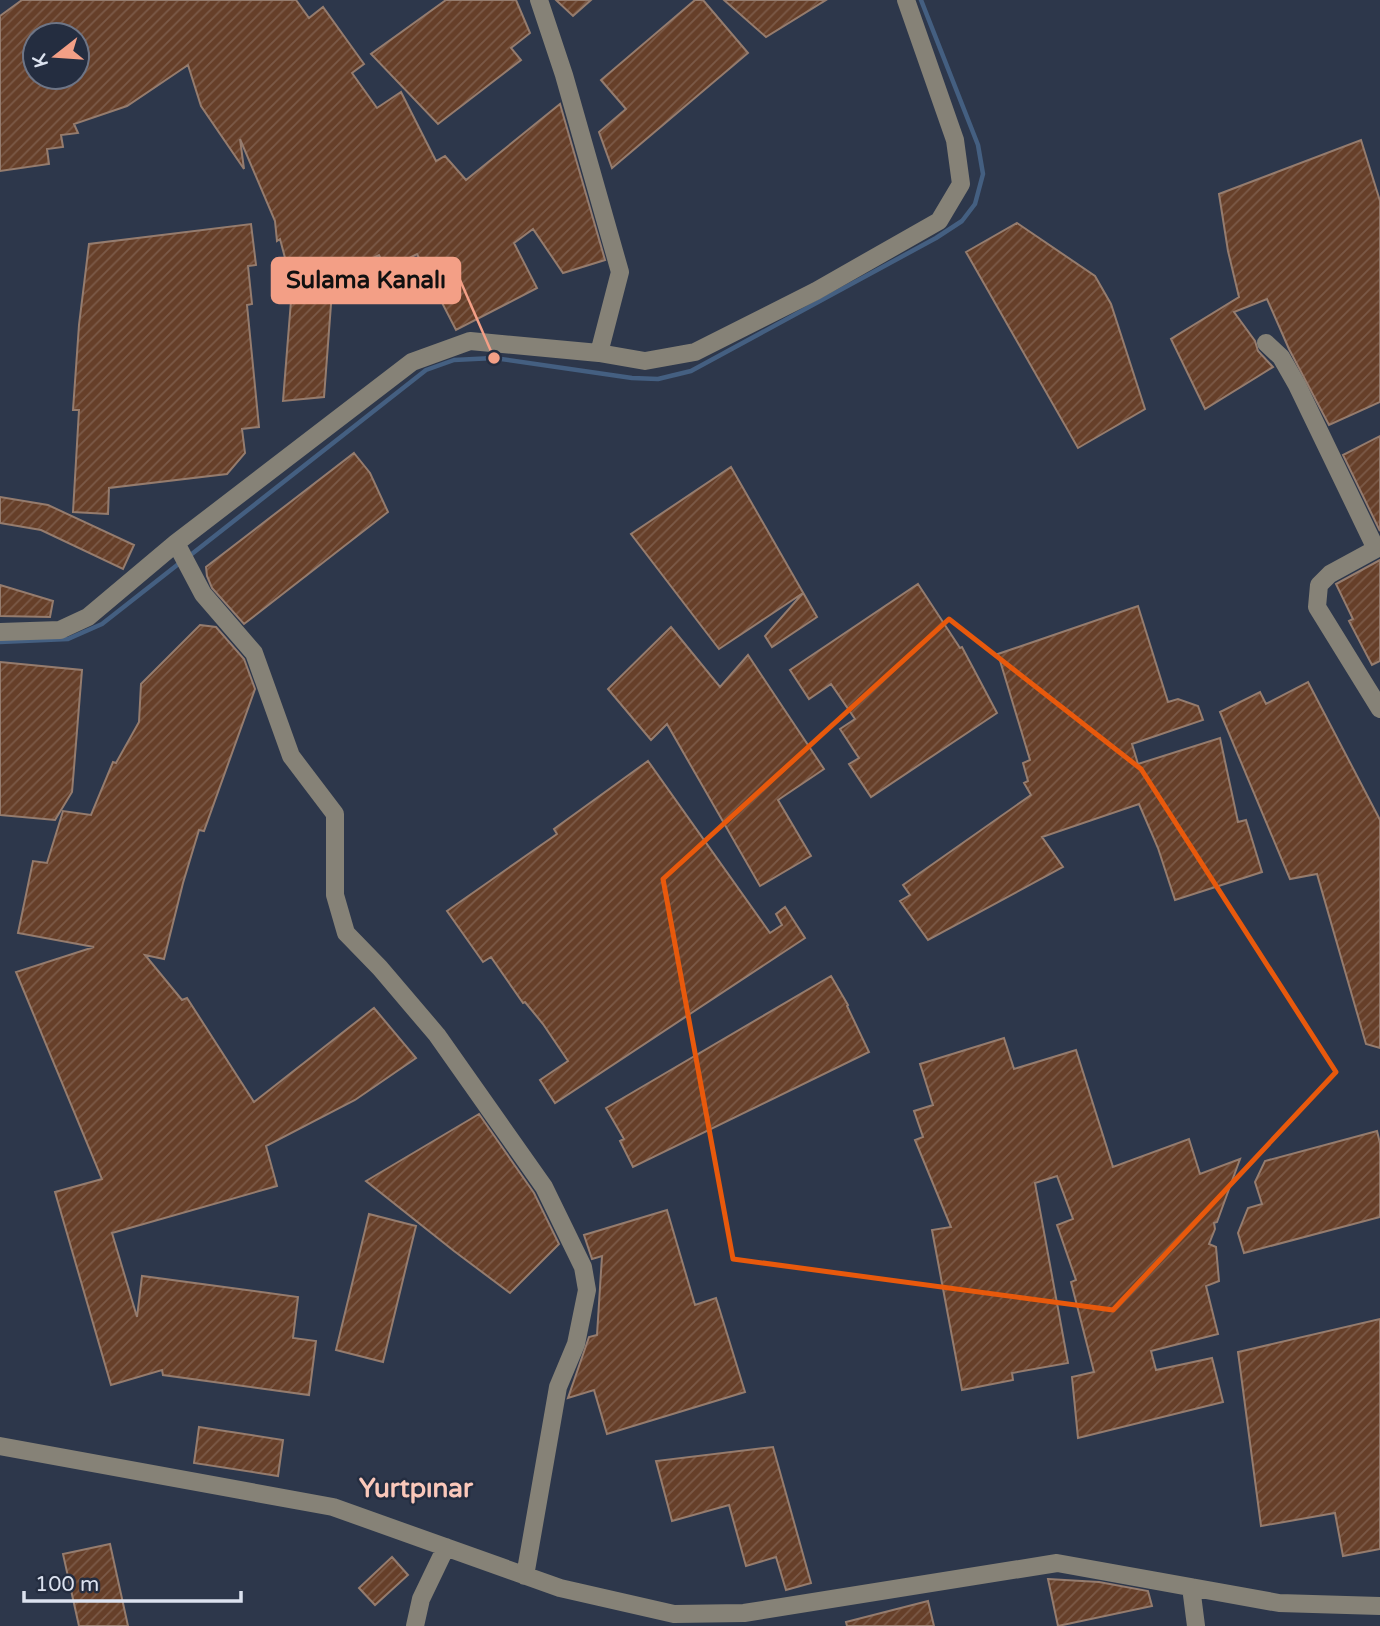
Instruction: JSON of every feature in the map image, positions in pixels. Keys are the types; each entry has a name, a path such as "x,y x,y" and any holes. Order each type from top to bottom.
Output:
{"street":[{"path":"539,0 564,75 620,272 598,353"},
{"path":"0,632 60,630 88,617 176,543 412,362 470,341 598,353 645,361 695,352 817,291 939,221 961,184 955,140 906,0"},
{"path":"1266,343 1281,357 1292,376 1376,549 1331,574 1319,584 1317,607 1380,709"},
{"path":"176,543 203,594 254,653 291,756 335,814 335,895 346,933 437,1035 544,1187 583,1267 587,1290 576,1344 558,1387 525,1576"},
{"path":"0,1446 333,1507 560,1588 674,1614 744,1613 1057,1563 1279,1603 1380,1606"},
{"path":"415,1626 421,1599 446,1548"},
{"path":"1191,1587 1196,1626"}],"highlighted area":[{"path":"949,619 1141,769 1336,1072 1113,1310 733,1259 663,879"}],"building":[{"path":"22,0 296,0 309,18 323,7 364,64 352,73 377,108 401,92 436,161 445,156 466,180 560,104 605,260 563,273 533,229 514,243 537,288 456,330 417,254 386,270 379,255 333,278 324,397 283,401 291,301 296,299 280,239 277,241 275,221 240,139 244,169 201,106 188,65 127,106 74,124 78,133 61,135 63,147 47,149 49,164 0,171 0,16"},
{"path":"446,0 516,0 530,33 511,48 521,60 438,124 371,54"},
{"path":"556,0 591,0 573,16"},
{"path":"695,0 703,0 748,53 612,168 599,132 626,109 601,80"},
{"path":"724,0 826,0 766,37"},
{"path":"1361,140 1380,201 1380,402 1329,425 1289,349 1267,299 1234,312 1255,341 1258,351 1273,367 1205,409 1171,339 1239,297 1219,194"},
{"path":"1017,223 1095,276 1111,304 1145,409 1078,448 966,252"},
{"path":"251,224 256,265 248,266 252,304 247,305 259,427 242,429 245,453 227,474 109,488 108,514 73,512 79,410 73,410 79,325 89,244"},
{"path":"1380,436 1380,531 1343,455"},
{"path":"354,453 370,473 388,512 244,624 212,588 206,567"},
{"path":"731,467 817,617 772,647 765,636 803,593 719,649 631,534"},
{"path":"0,497 48,505 134,545 123,569 41,530 0,523"},
{"path":"1380,560 1380,661 1372,665 1349,621 1353,619 1336,584"},
{"path":"918,584 960,648 962,647 997,713 871,797 849,764 859,758 840,729 855,719 831,684 809,699 790,670"},
{"path":"0,585 53,601 50,617 0,616"},
{"path":"1138,606 1168,702 1178,699 1198,706 1203,720 1132,744 1138,764 1220,738 1238,822 1246,820 1262,872 1175,900 1158,848 1139,804 1042,837 1063,867 928,940 900,901 910,895 903,885 1031,795 1024,783 1028,781 1023,763 1030,760 998,654"},
{"path":"200,625 216,627 244,659 255,689 204,831 199,830 164,959 145,955 182,1000 187,998 254,1102 374,1008 416,1058 355,1100 266,1146 277,1186 112,1233 137,1317 142,1276 298,1297 293,1338 316,1341 309,1395 163,1375 162,1370 111,1385 55,1192 102,1179 16,972 94,947 18,933 33,861 47,863 63,811 91,815 113,762 116,763 139,722 141,684"},
{"path":"671,627 720,687 748,655 824,769 778,800 811,856 760,886 667,724 651,740 608,689"},
{"path":"0,662 82,670 72,792 55,820 0,815"},
{"path":"1308,682 1380,820 1380,1048 1366,1044 1317,874 1290,879 1220,712 1260,692 1266,704"},
{"path":"648,761 770,933 782,925 776,914 785,907 805,938 555,1103 540,1080 568,1061 491,957 483,962 447,911 557,834 554,829"},
{"path":"831,976 848,1005 869,1052 633,1167 620,1141 624,1139 606,1108"},
{"path":"1004,1038 1014,1069 1076,1050 1113,1167 1189,1139 1200,1174 1240,1159 1217,1222 1214,1223 1215,1229 1209,1244 1216,1247 1219,1281 1206,1286 1218,1334 1151,1351 1156,1370 1212,1358 1223,1402 1078,1438 1072,1377 1094,1372 1071,1282 1076,1280 1057,1225 1073,1219 1057,1176 1035,1183 1068,1363 1012,1373 1013,1380 962,1390 932,1230 951,1227 915,1140 923,1137 914,1111 933,1105 920,1064"},
{"path":"479,1114 534,1193 559,1244 510,1293 366,1181"},
{"path":"1377,1131 1380,1143 1380,1217 1244,1253 1238,1233 1248,1208 1262,1204 1255,1182 1265,1161"},
{"path":"667,1210 695,1305 716,1298 745,1392 607,1434 594,1390 568,1398 589,1337 597,1335 602,1256 592,1259 584,1235"},
{"path":"369,1214 416,1226 383,1362 336,1350"},
{"path":"1380,1319 1380,1549 1343,1556 1335,1513 1261,1526 1238,1352"},
{"path":"199,1427 283,1440 278,1476 194,1463"},
{"path":"773,1447 811,1583 786,1590 776,1557 746,1566 729,1505 672,1521 656,1461"},
{"path":"110,1544 128,1626 79,1626 63,1554"},
{"path":"392,1557 408,1575 375,1605 359,1588"},
{"path":"1048,1579 1099,1582 1148,1591 1152,1606 1058,1626"},
{"path":"928,1601 934,1626 847,1626 846,1622"}],"waterway":[{"path":"188,557 426,370 454,360 494,358 632,378 658,379 691,371 936,238 962,221 975,204 983,174 978,145 921,0"},
{"path":"0,642 68,639 102,624 181,562"}],"place":[{"name":"Sulama Kanalı","path":"494,358"}],"district":[{"name":"Yurtpınar","path":"416,1488"}]}
